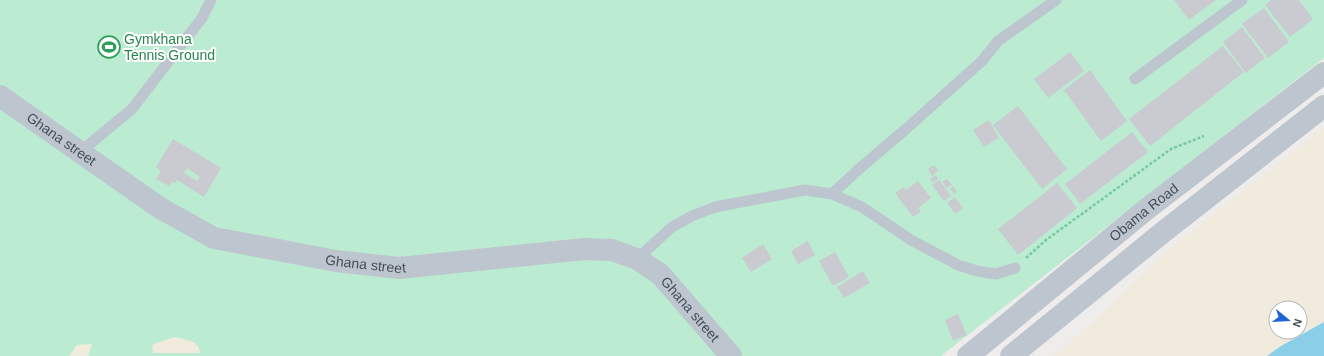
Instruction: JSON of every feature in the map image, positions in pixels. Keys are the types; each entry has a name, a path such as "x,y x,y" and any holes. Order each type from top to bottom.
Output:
{"street":[{"name":"Obama Road","path":"968,356 1148,208 1324,72"},
{"name":"Ghana street","path":"0,96 160,208 214,238 336,261 399,268 585,249 612,250 638,259 660,274 731,356"},
{"name":"Obama Road","path":"1011,356 1162,233 1324,106"}],"lane":[{"path":"80,152 132,109 202,18 211,0"},
{"path":"832,194 982,61 998,41 1056,0"},
{"path":"1135,79 1242,0"},
{"path":"638,259 672,227 692,216 715,207 805,190 832,194 862,207 911,240 958,265 977,271 996,274 1015,268"}],"path":[{"path":"1015,268 1046,240 1171,149 1207,134"}],"green space":[{"path":"0,0 1324,0 1324,58 941,356 0,356"}],"sand":[{"path":"1324,127 1324,322 1308,331 1308,300 1268,300 1268,340 1292,340 1267,356 1053,356 1088,327 1169,249"},
{"path":"174,337 195,343 200,353 153,353 152,345"},
{"path":"92,344 88,356 69,356 77,345"}],"water":[{"path":"1324,322 1324,356 1267,356 1292,340 1308,340 1308,331"}],"building":[{"path":"1174,0 1216,0 1189,20"},
{"path":"1271,0 1299,0 1313,19 1290,37 1265,5"},
{"path":"1264,8 1289,42 1268,58 1242,24"},
{"path":"1242,27 1265,58 1246,73 1223,42"},
{"path":"1223,46 1244,72 1150,146 1129,119"},
{"path":"1070,52 1084,71 1048,98 1034,79"},
{"path":"1090,70 1127,121 1101,141 1064,90"},
{"path":"1018,106 1067,169 1042,189 993,125"},
{"path":"989,120 999,138 984,147 973,130"},
{"path":"1132,132 1148,152 1080,204 1065,184"},
{"path":"173,139 221,168 204,197 177,180 175,183 172,182 169,186 156,179 161,171 156,167","holes":["187,168 200,177 197,181 184,173"]},
{"path":"934,165 938,171 932,176 928,169"},
{"path":"936,175 938,179 933,183 930,179"},
{"path":"947,179 952,185 947,188 942,182"},
{"path":"939,180 951,196 944,201 932,185"},
{"path":"918,181 931,198 918,208 921,212 913,217 895,193 904,187 906,190"},
{"path":"1057,183 1077,208 1018,255 998,229"},
{"path":"953,186 957,192 954,194 950,189"},
{"path":"955,197 963,208 955,214 947,203"},
{"path":"808,241 815,255 798,264 791,251"},
{"path":"763,244 772,259 751,272 742,258"},
{"path":"835,252 849,277 833,286 819,261"},
{"path":"863,271 870,283 844,298 837,287"},
{"path":"958,314 967,335 953,341 945,320"}],"place":[{"name":"Gymkhana Tennis Ground","path":"109,47"}]}
